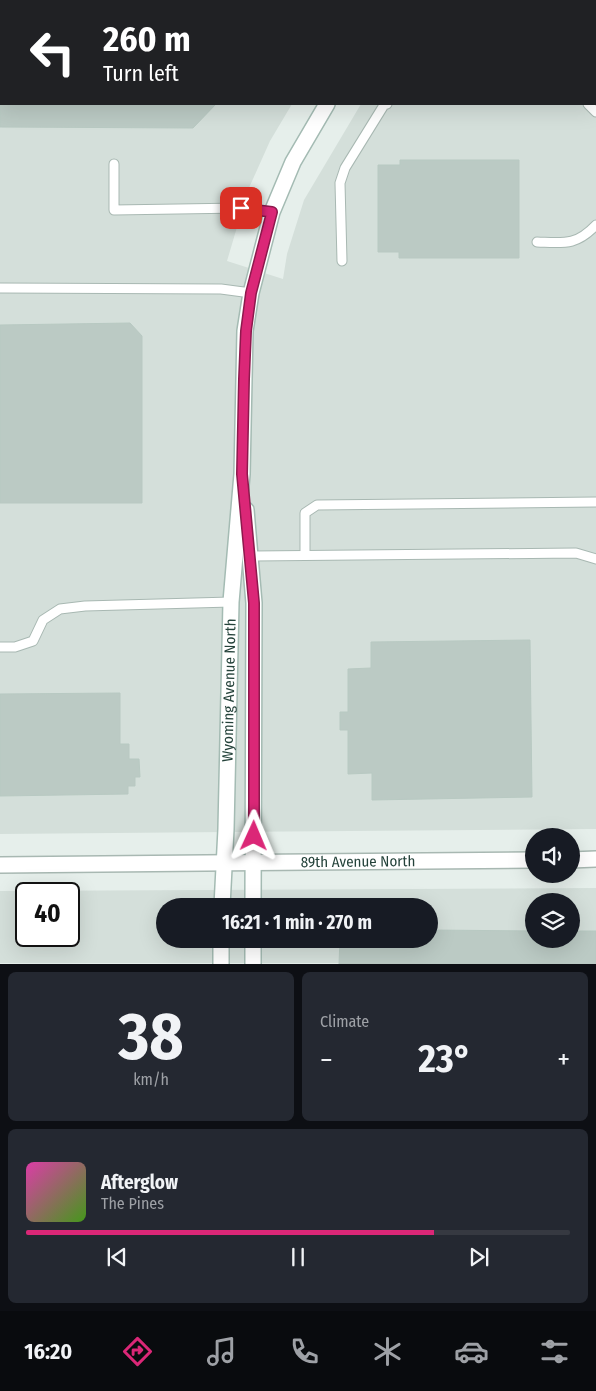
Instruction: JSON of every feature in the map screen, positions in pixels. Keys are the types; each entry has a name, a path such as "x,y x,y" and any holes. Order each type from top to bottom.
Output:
{"street":[{"name":"Wyoming Avenue North","path":"222,898 226,830 231,602 242,474 246,331 251,293 272,212 293,162 326,105"},
{"name":"Wyoming Avenue North","path":"242,474 254,603 253,898"},
{"path":"580,860 596,859"},
{"name":"89th Avenue North","path":"0,865 525,860"},
{"path":"221,964 222,948"},
{"path":"253,948 253,964"}],"lane":[{"path":"342,261 340,183 345,168 383,105"},
{"path":"114,164 114,210 241,208 272,212"},
{"path":"585,237 596,225"},
{"path":"537,242 568,243 585,237 596,236"},
{"path":"0,288 221,289 251,293"},
{"path":"305,555 305,513 316,505 596,502"},
{"path":"250,556 576,553 596,559"},
{"path":"0,647 15,647 33,640 43,620 60,609 85,606 231,602"}],"shaded area":[{"path":"0,105 291,105 270,141 248,190 227,261 283,279 287,254 304,200 360,105 596,105 596,829 525,828 525,830 0,834"},
{"path":"596,888 596,963 0,963 0,891 15,891 15,947 80,947 80,891"}],"building":[{"path":"0,105 215,105 193,128 0,127"},
{"path":"400,160 519,160 519,258 399,258 399,252 378,252 378,165 400,165"},
{"path":"130,323 142,336 142,503 0,503 0,325"},
{"path":"530,640 532,797 372,800 372,773 348,774 348,730 340,730 340,712 348,712 348,669 371,668 371,642"},
{"path":"120,693 120,744 129,744 129,759 139,759 140,777 135,777 135,786 128,786 128,794 0,796 0,694"},
{"path":"438,930 525,931 525,948 580,948 580,931 596,931 596,964 339,964 340,948 438,948"}],"route":[{"path":"241,208 272,212 251,293 246,331 244,379 242,474 254,603 254,836"}]}
